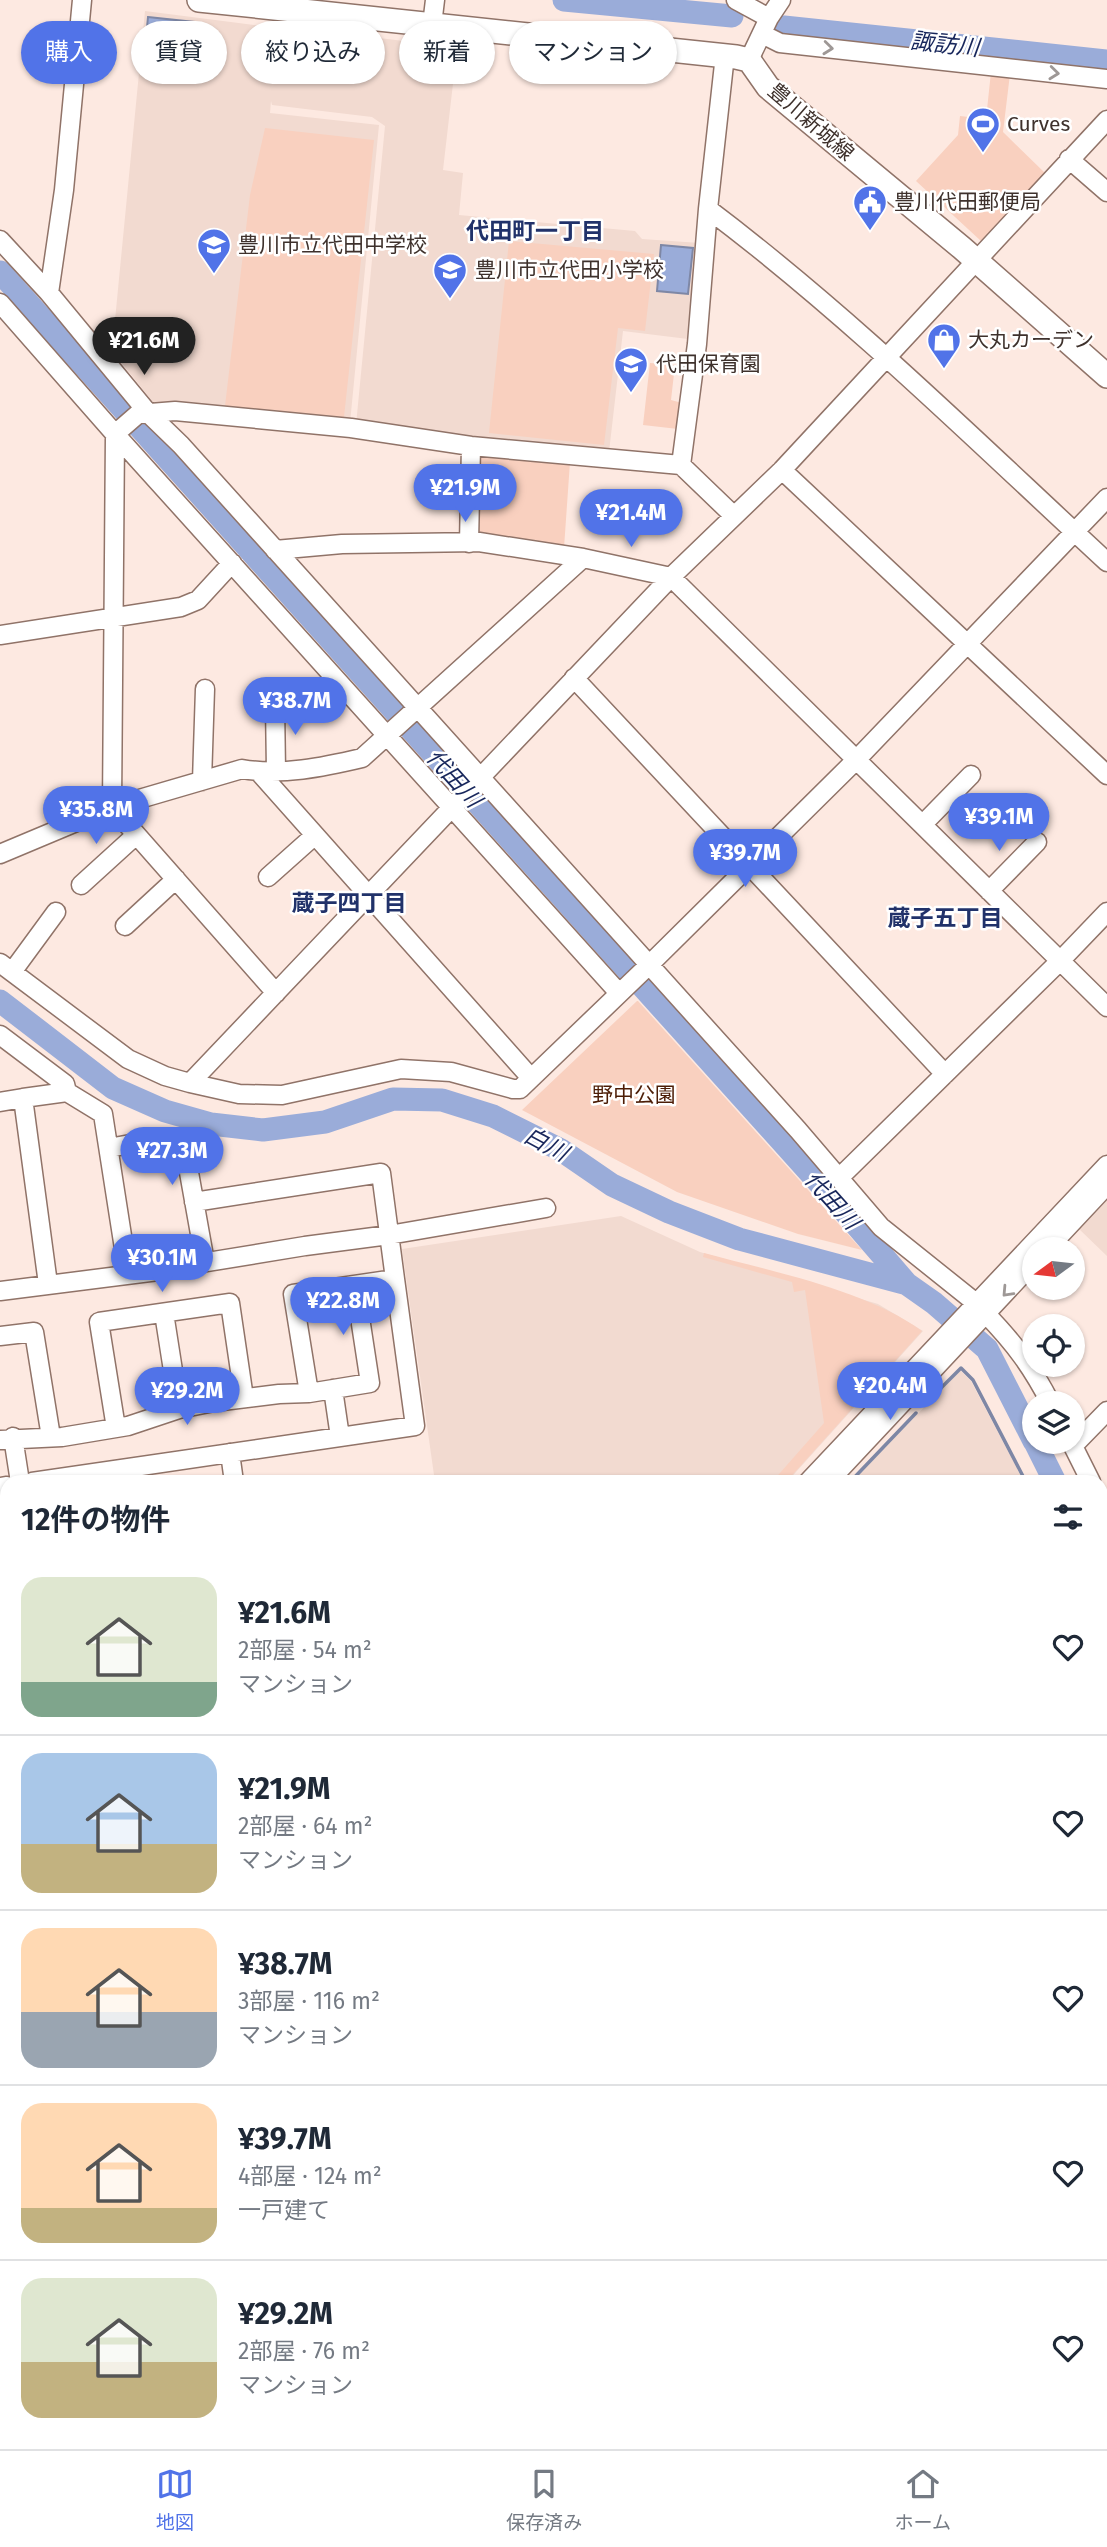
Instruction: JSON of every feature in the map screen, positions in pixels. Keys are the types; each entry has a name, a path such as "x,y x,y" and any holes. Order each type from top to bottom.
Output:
{"main road":[{"path":"199,0 433,12 759,39"},
{"path":"336,0 725,55 759,39"},
{"name":"豊川新城線","path":"759,39 768,87 1107,361"},
{"name":"豊川新城線","path":"980,257 1107,376"}],"street":[{"path":"49,293 64,190 82,0"},
{"path":"736,0 759,39 1107,79"},
{"path":"759,39 781,0"},
{"path":"681,465 697,344 725,55"},
{"path":"190,1083 480,781 671,577 782,470 1107,120"},
{"path":"1069,159 1107,192"},
{"path":"708,209 761,249 886,356 1107,562"},
{"path":"0,240 49,293 144,414 181,445 646,968 881,1227 1016,1344 1044,1391"},
{"path":"0,303 622,990"},
{"path":"118,432 144,414 175,411 351,428 471,446 681,465 733,515"},
{"path":"118,432 112,807 276,993"},
{"path":"469,543 471,446"},
{"path":"782,470 1107,775"},
{"path":"56,912 6,967 128,1059 165,1076 239,1094 282,1095 401,1069 450,1072 513,1089 520,1088 646,968 857,759 1107,498"},
{"path":"275,550 342,544 479,542 583,558 671,577 1107,1007"},
{"path":"0,854 112,807 242,769 267,771 322,768 362,758 583,558"},
{"path":"0,635 181,607 198,600 233,563"},
{"path":"574,678 945,1074"},
{"path":"202,781 205,689"},
{"path":"275,704 267,771 314,836 531,1078"},
{"path":"923,824 971,775"},
{"path":"81,885 136,835"},
{"path":"268,877 314,836"},
{"path":"989,891 1037,842"},
{"path":"125,926 176,879"},
{"path":"839,1178 1107,912"},
{"path":"0,1035 65,1084 66,1093"},
{"path":"0,1102 66,1093 103,1114 128,1274"},
{"path":"23,1098 48,1284"},
{"path":"109,1148 158,1140 177,1144 185,1150 205,1262"},
{"path":"815,1475 978,1313 1107,1165"},
{"path":"80,1475 415,1426 381,1173 194,1202"},
{"path":"1058,1237 1107,1185"},
{"path":"0,1291 158,1271 183,1264 389,1235 546,1208"},
{"path":"978,1313 1022,1273"},
{"path":"309,1393 293,1294 395,1279"},
{"path":"18,1475 7,1438 51,1437 116,1429 179,1409 244,1398 309,1393 370,1383 355,1285"},
{"path":"116,1429 99,1322 230,1303 244,1398"},
{"path":"164,1313 179,1409"},
{"path":"0,1336 34,1332 51,1437"},
{"path":"836,1475 951,1341"},
{"path":"333,1389 340,1437"},
{"path":"1085,1432 1107,1411"},
{"path":"230,1453 233,1475"},
{"path":"1077,1454 1088,1475"}],"shaded area":[{"path":"145,11 223,21 144,21"},
{"path":"227,21 241,23 241,84 385,84 385,39 399,40 399,84 453,84 443,170 463,173 459,215 635,231 642,239 700,243 688,339 623,331 609,452 356,425 385,126 372,117 272,105 271,101 270,113 379,125 350,423 157,407 112,351 138,84 227,84"},
{"path":"1107,1200 1107,1256 1079,1229"},
{"path":"621,1216 700,1252 878,1304 923,1331 793,1475 434,1475 402,1249"},
{"path":"960,1370 971,1381 1020,1475 859,1475"}],"green space":[{"name":"Curves","path":"991,72 1010,74 1003,132 1045,173 981,241 916,181 958,135 960,116 986,119"},
{"path":"265,128 374,140 344,417 225,406 250,195"},
{"path":"509,241 654,254 645,331 618,328 604,445 489,433"},
{"path":"650,363 675,365 671,400 682,403 678,429 643,425"},
{"path":"481,451 570,462 564,548 474,533 475,456"},
{"name":"野中公園","path":"637,1001 862,1250 798,1234 677,1192 522,1110"},
{"path":"704,1253 817,1283 873,1304 922,1331 792,1475 778,1475 824,1423 805,1290 794,1292 792,1282 703,1257"}],"water":[{"path":"148,17 185,21 148,21"},
{"path":"661,245 693,248 688,294 657,291"}],"waterway":[{"name":"諏訪川","path":"564,0 732,16"},
{"name":"諏訪川","path":"784,27 1107,61"},
{"name":"代田川","path":"0,272 907,1284"},
{"name":"白川","path":"0,1001 113,1088 165,1111 211,1124 263,1130 325,1122 393,1099 442,1100 493,1116 561,1150 612,1185 669,1212 739,1239 907,1284 934,1303 987,1349 1022,1418"},
{"path":"931,1398 961,1368 973,1380 1022,1475"},
{"path":"857,1475 916,1413"},
{"name":"白川","path":"1041,1454 1052,1475"}],"place":[{"name":"Curves","path":"983,154"},
{"name":"豊川代田郵便局","path":"870,232"},
{"name":"豊川市立代田中学校","path":"214,275"},
{"name":"豊川市立代田小学校","path":"450,300"},
{"name":"大丸カーデン","path":"944,370"},
{"name":"代田保育園","path":"631,394"}],"district":[{"name":"代田町一丁目","path":"535,231"},
{"name":"蔵子四丁目","path":"349,903"},
{"name":"蔵子五丁目","path":"945,918"}]}
